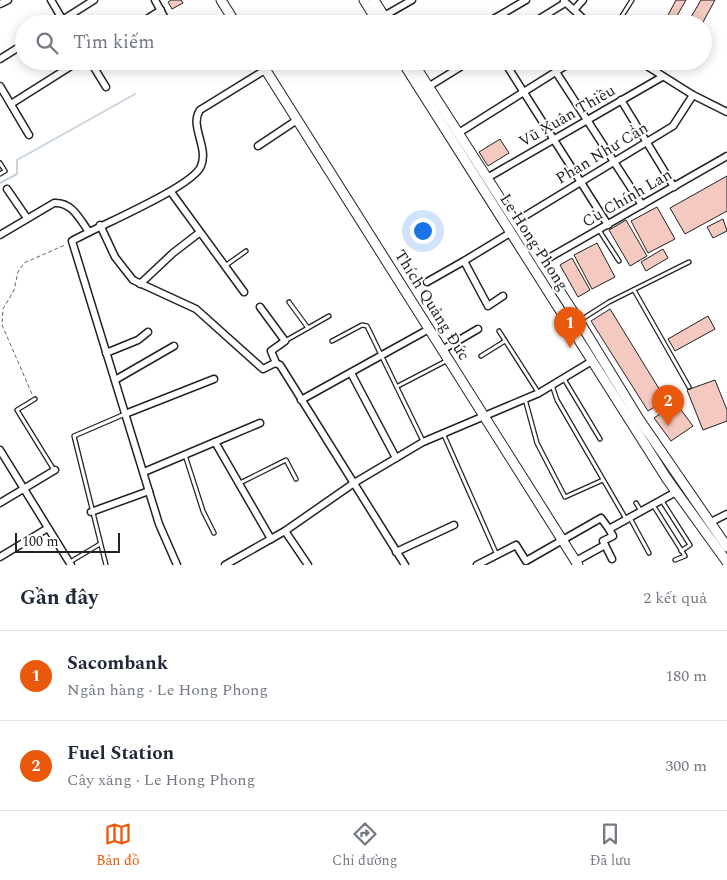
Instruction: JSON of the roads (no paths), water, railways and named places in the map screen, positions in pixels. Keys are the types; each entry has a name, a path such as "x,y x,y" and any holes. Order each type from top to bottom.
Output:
{"main road":[{"path":"221,0 228,15"},
{"path":"364,0 378,15"},
{"path":"374,0 381,15"},
{"name":"Thích Quảng Đức","path":"265,70 577,563"},
{"name":"Le Hong Phong","path":"408,70 486,178 515,222 651,446"},
{"name":"Le Hong Phong","path":"420,70 454,136 510,233 575,323 592,361 671,476 727,547"},
{"name":"Le Hong Phong","path":"671,476 676,492 727,562"}],"street":[{"path":"0,4 8,0"},
{"path":"51,0 60,15"},
{"path":"74,15 94,0"},
{"path":"155,0 164,15"},
{"path":"392,15 412,0"},
{"path":"500,15 526,0"},
{"path":"574,10 583,0"},
{"path":"544,15 564,1 579,15"},
{"path":"153,15 161,10"},
{"path":"0,59 15,50"},
{"path":"11,104 65,70"},
{"path":"96,70 106,87"},
{"path":"177,565 164,539 72,241 100,225 171,192 194,177 202,164 204,151 196,118 200,110 265,70"},
{"path":"428,87 455,70"},
{"path":"510,70 608,226"},
{"path":"454,136 559,70"},
{"path":"652,70 693,95 727,112"},
{"path":"556,72 642,206"},
{"name":"Vũ Xuân Thiều","path":"486,178 662,77"},
{"path":"0,86 29,135"},
{"name":"Phan Như Cẩn","path":"515,222 673,126 693,95"},
{"path":"621,100 674,187"},
{"path":"258,146 297,120"},
{"name":"Cù Chính Lan","path":"540,264 727,156"},
{"path":"7,188 27,218"},
{"path":"171,192 244,292"},
{"path":"0,235 54,203 62,202 70,206 89,232"},
{"path":"100,225 120,265 140,284 196,309 263,369 276,363"},
{"path":"140,284 173,252 200,233"},
{"path":"427,282 464,262 510,233"},
{"path":"464,262 488,306 503,296"},
{"path":"260,307 285,341 271,351 276,363 405,565"},
{"path":"301,400 429,329"},
{"path":"442,350 478,329"},
{"path":"106,353 138,340 148,332"},
{"path":"115,380 174,346"},
{"path":"225,565 285,531 354,483 424,442 483,415 539,393 592,361"},
{"path":"351,373 396,458"},
{"path":"126,414 214,379"},
{"path":"144,472 260,423"},
{"path":"215,442 240,483 270,539"},
{"path":"0,450 68,564"},
{"path":"0,503 54,470"},
{"path":"91,512 149,491"},
{"path":"608,529 676,492"},
{"path":"709,523 727,514"},
{"path":"477,565 486,563 516,545 526,561 601,518 613,536 603,541 612,558"},
{"path":"396,552 454,525"},
{"path":"0,557 48,528"},
{"path":"285,531 308,565"},
{"path":"577,563 605,544"}],"lane":[{"path":"623,15 632,0"},
{"path":"0,163 5,171 0,174"},
{"path":"599,230 619,260"},
{"path":"224,266 246,251"},
{"path":"575,323 634,290 690,262"},
{"path":"634,290 689,387"},
{"path":"289,302 308,328"},
{"path":"285,341 329,316"},
{"path":"332,341 365,325 383,356 424,442"},
{"path":"498,331 539,393"},
{"path":"481,356 505,341"},
{"path":"398,386 448,360"},
{"path":"564,378 600,439"},
{"path":"552,385 557,400 603,480 649,553"},
{"path":"525,398 537,443 565,498 603,480"},
{"path":"35,399 21,406 18,410 54,470"},
{"path":"106,565 91,512 74,436 126,414"},
{"path":"443,433 497,555"},
{"path":"185,455 203,511 214,533"},
{"path":"240,483 286,460 296,479"},
{"path":"661,500 690,546 681,551"},
{"path":"636,503 641,511"},
{"path":"653,505 684,556 675,560"},
{"path":"68,564 100,544"}],"waterway":[{"path":"0,183 17,174 17,160 135,94"}],"place":[{"name":"Sacombank","path":"570,348"},
{"name":"Fuel Station","path":"668,426"}]}
